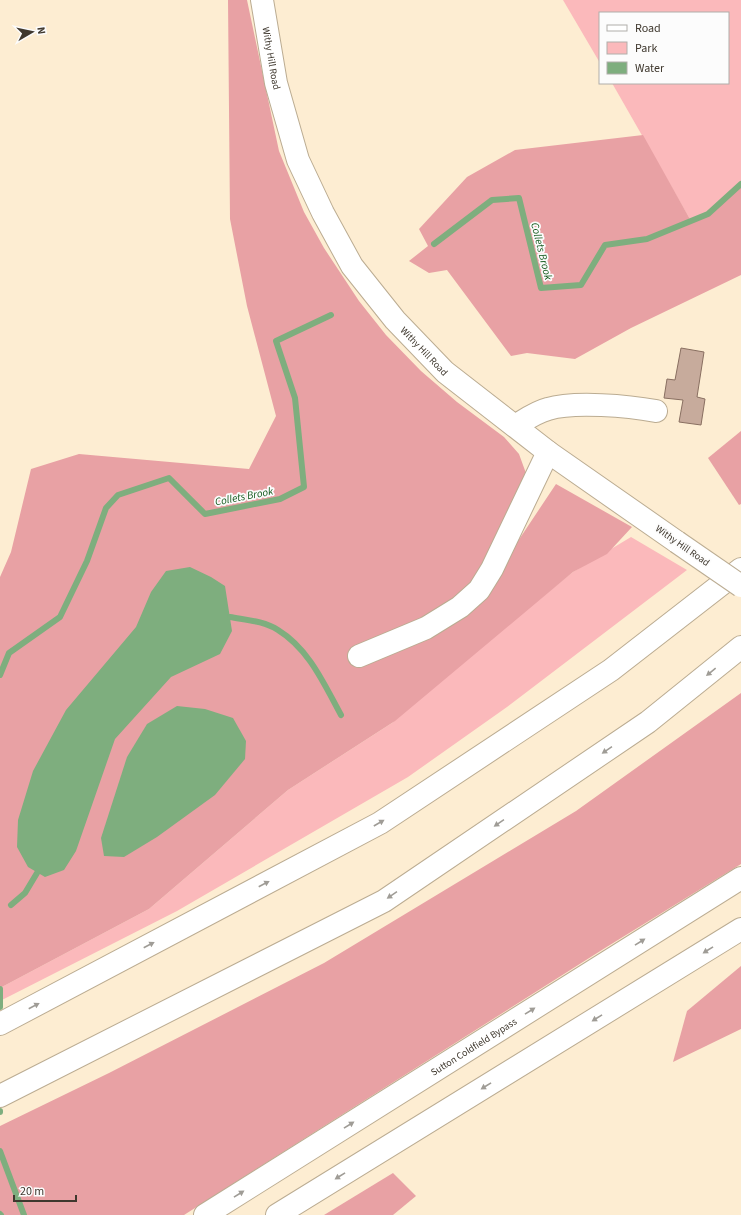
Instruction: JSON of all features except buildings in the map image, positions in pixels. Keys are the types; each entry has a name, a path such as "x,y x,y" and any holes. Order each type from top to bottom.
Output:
{"main road":[{"name":"Withy Hill Road","path":"262,0 276,83 298,160 323,213 352,266 394,320 444,372 548,452 741,586"},
{"path":"515,426 548,408 563,406 606,405 656,411"},
{"path":"360,656 426,628 460,607 479,590 492,569 548,452"},
{"path":"0,1024 380,823 611,670 741,569"},
{"path":"0,1096 384,900 648,722 741,647"},
{"name":"Sutton Coldfield Bypass","path":"205,1215 741,878"},
{"path":"276,1215 741,929"}],"green space":[{"path":"563,0 741,0 741,184 708,214 691,221 613,84 729,84 729,12 599,12 599,61"},
{"path":"631,537 687,570 507,707 408,777 177,911 0,1001 0,988 149,909 288,790 392,723 449,672 573,572"}],"shaded area":[{"path":"228,0 247,0 279,151 304,212 324,248 359,301 386,335 421,371 457,402 504,437 519,454 527,476 512,550 556,484 632,527 607,554 573,572 395,721 288,790 149,909 0,988 0,577 11,552 31,469 79,454 249,469 276,416 247,306 230,219"},
{"path":"643,135 691,221 708,214 741,184 741,275 631,328 575,359 527,353 511,356 447,270 429,273 409,261 428,246 419,229 467,177 515,150"},
{"path":"741,431 741,504 739,505 708,458"},
{"path":"741,693 741,864 605,948 184,1215 0,1215 0,1126 109,1073 324,963 576,811"},
{"path":"741,966 741,1029 673,1062 687,1011"},
{"path":"393,1173 416,1196 393,1215 324,1215"}],"water":[{"path":"190,567 211,577 225,586 232,631 220,654 171,677 115,739 76,851 64,870 45,877 28,867 17,847 18,820 33,771 66,710 136,627 151,592 166,571"},
{"path":"177,706 205,709 233,718 246,741 245,759 215,795 157,837 124,857 104,856 101,838 127,757 147,724"}],"waterway":[{"name":"Collets Brook","path":"434,244 492,200 519,198 541,288 581,285 605,245 647,239 708,214 741,184"},
{"name":"Collets Brook","path":"0,675 9,653 60,617 87,561 106,508 118,495 169,478 205,514 280,499 304,487 295,398 276,341 331,315"},
{"path":"230,617 255,621 273,627 289,638 299,647 315,668 341,715"},
{"path":"11,905 25,893 37,873"},
{"name":"Collets Brook","path":"0,989 0,1007"},
{"name":"Collets Brook","path":"0,1151 24,1215"}]}
